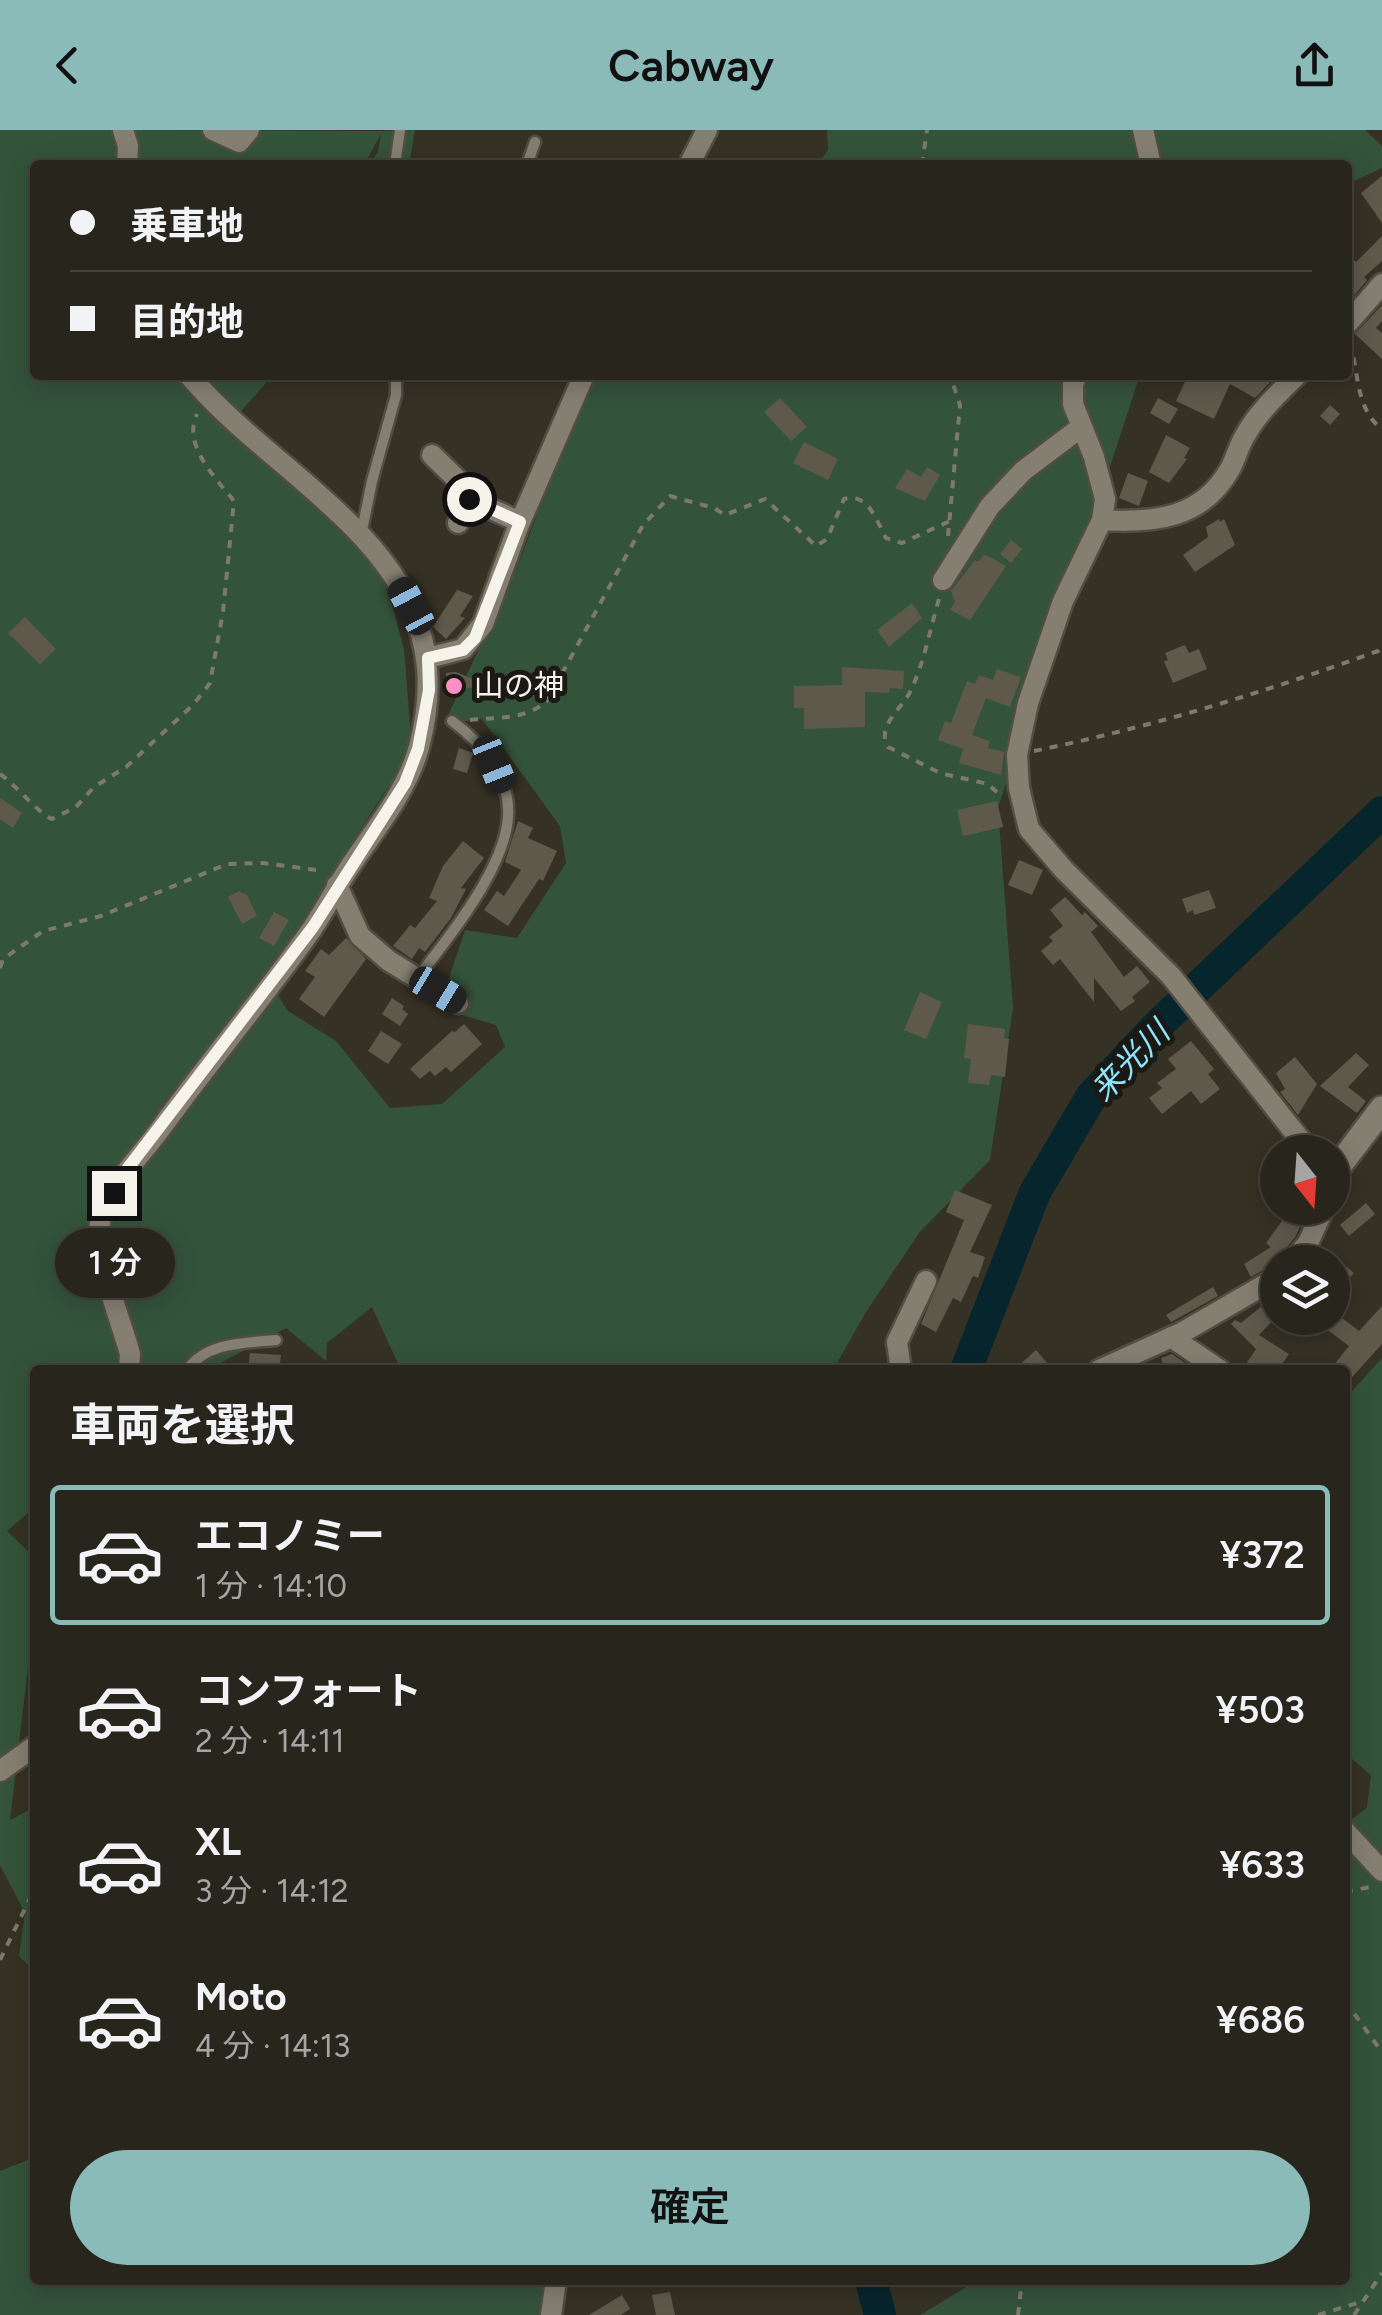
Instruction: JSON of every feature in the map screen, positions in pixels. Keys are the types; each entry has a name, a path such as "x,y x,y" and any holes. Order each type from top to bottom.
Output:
{"street":[{"path":"123,130 127,160"},
{"path":"213,130 239,142 250,130"},
{"path":"692,160 707,130"},
{"path":"1144,130 1151,160"},
{"path":"1352,318 1382,284"},
{"path":"129,1365 130,1354 100,1244 100,1218 128,1168 313,927 405,783 418,749 429,690 428,658 411,606 394,574 361,536 192,380"},
{"path":"428,658 463,650 475,638 582,380"},
{"path":"1076,380 1073,404 1105,499 1102,520 1064,601 1028,704 1017,755 1028,829 1170,976 1297,1135"},
{"path":"1102,520 1152,520 1190,510 1213,493 1263,409 1292,380"},
{"path":"943,580 990,506 1023,471 1080,428"},
{"path":"432,454 466,488 469,499 458,523"},
{"path":"469,499 520,522"},
{"path":"338,885 360,936 389,960 458,1003"},
{"path":"1350,1151 1382,1109"},
{"path":"900,1365 897,1342 926,1281"},
{"path":"1110,1365 1172,1337 1260,1287"},
{"path":"1172,1337 1213,1365"},
{"path":"0,1771 30,1750"},
{"path":"1350,1836 1382,1871"},
{"path":"551,2315 555,2285"}],"lane":[{"path":"396,160 400,130"},
{"path":"529,160 535,142"},
{"path":"361,536 396,396 396,380"},
{"path":"417,978 482,886 498,855 508,820 507,799 494,764 475,738 452,721"},
{"path":"193,1365 206,1353 226,1344 276,1340"}],"path":[{"path":"923,160 927,130"},
{"path":"1352,349 1364,410 1382,429"},
{"path":"948,540 960,406 952,380"},
{"path":"0,774 33,801 45,817 52,819 76,807 94,787 126,767 193,705 210,683 224,612 234,501 192,442 192,424 206,396"},
{"path":"452,721 514,717 536,712 547,702 643,525 670,496 714,508 725,515 766,499 816,546 827,540 844,499 854,496 872,511 886,538 902,543 950,521"},
{"path":"943,580 911,691 884,730 884,739 888,747 940,773 988,784 1004,801"},
{"path":"1017,755 1121,734 1281,686 1378,651 1382,646"},
{"path":"0,968 2,960 43,932 100,916 227,864 263,863 324,871 338,885"},
{"path":"1350,1891 1382,1884"},
{"path":"0,1960 30,1898"},
{"path":"1350,2008 1382,2052"},
{"path":"1354,2315 1382,2273"},
{"path":"1018,2315 1021,2285"},
{"path":"1318,2315 1364,2300"}],"green space":[{"path":"0,130 121,130 124,160 30,160 30,380 199,380 345,517 386,583 404,649 412,750 338,864 270,983 288,1011 336,1041 390,1108 442,1104 505,1047 496,1025 439,1008 465,930 517,938 566,863 560,826 482,719 444,724 518,565 588,380 1138,380 998,808 1013,1008 990,1160 919,1233 836,1365 399,1365 372,1307 327,1343 326,1361 286,1328 216,1365 30,1365 30,1511 7,1531 30,1553 30,1650 10,1820 30,1810 30,1967 19,1956 25,1913 0,1865"},
{"path":"133,130 415,130 410,160 372,160 378,152 381,134 367,160 134,160"},
{"path":"827,130 1365,130 1382,146 1382,168 1352,182 1352,160 821,160 828,150"},
{"path":"210,380 269,380 236,417"},
{"path":"1382,1358 1382,2315 920,2315 970,2285 1350,2285 1350,1820 1367,1808 1371,1775 1350,1757 1350,1393"},
{"path":"30,2159 30,2285 548,2285 543,2315 0,2315 0,2171"}],"building":[{"path":"1382,176 1382,223 1361,193"},
{"path":"1382,236 1382,261 1364,277 1367,280 1352,298 1352,258 1356,262"},
{"path":"1382,305 1382,321 1376,328 1382,333 1382,359 1355,334"},
{"path":"1186,380 1272,380 1255,398 1230,384 1214,419 1176,401"},
{"path":"780,398 807,427 791,441 764,412"},
{"path":"1158,398 1178,409 1169,424 1150,413"},
{"path":"1330,405 1340,414 1330,425 1320,416"},
{"path":"1166,435 1190,448 1184,458 1187,459 1169,483 1149,472"},
{"path":"804,442 838,459 828,480 793,463"},
{"path":"927,467 940,475 925,501 895,488 907,469 921,477"},
{"path":"1128,473 1148,481 1139,506 1119,498"},
{"path":"1224,519 1235,545 1195,572 1183,555 1208,537 1206,527"},
{"path":"1011,540 1022,549 1011,563 1000,554"},
{"path":"984,554 1006,566 970,620 950,610 955,602 951,591"},
{"path":"457,590 473,596 460,616 465,618 446,639 433,627"},
{"path":"912,603 922,618 889,647 877,630"},
{"path":"25,617 56,649 40,665 8,633"},
{"path":"1185,645 1189,653 1199,649 1207,669 1173,683 1164,661 1168,660 1165,653"},
{"path":"842,667 904,671 903,689 865,692 865,727 804,729 804,708 794,708 794,686 842,685"},
{"path":"997,669 1021,677 1010,707 986,698 972,735 990,741 988,748 1004,752 1001,775 959,763 963,749 938,740 945,721 951,723 967,681 975,684 979,675 993,680"},
{"path":"455,672 490,686 447,690 446,673"},
{"path":"459,748 473,753 467,773 453,769"},
{"path":"0,798 22,813 13,828 0,819"},
{"path":"997,801 1003,827 963,836 957,810"},
{"path":"518,821 533,828 528,838 557,851 543,881 539,879 508,926 484,910 497,891 504,896 521,870 505,862"},
{"path":"463,841 484,858 461,888 466,889 451,918 425,952 419,948 412,959 393,946 410,925 415,928 437,901 429,898 443,866"},
{"path":"1019,860 1043,870 1032,895 1008,885"},
{"path":"1209,890 1216,908 1194,915 1193,910 1187,913 1182,899"},
{"path":"239,891 247,895 257,916 242,924 228,897"},
{"path":"1065,897 1098,926 1091,932 1124,977 1137,966 1150,982 1121,1011 1094,978 1094,1002 1060,959 1053,965 1041,951 1053,941 1049,937 1063,926 1050,910"},
{"path":"274,912 289,920 274,946 259,938"},
{"path":"346,938 366,959 324,1017 299,999 315,977 305,971 321,949 329,955"},
{"path":"920,992 942,1002 926,1039 904,1030"},
{"path":"392,998 408,1014 400,1026 382,1014"},
{"path":"464,1024 482,1044 451,1072 446,1067 435,1076 430,1071 420,1079 410,1069"},
{"path":"968,1024 1005,1029 1004,1038 1009,1039 1005,1077 991,1075 989,1085 968,1083 971,1059 964,1058"},
{"path":"381,1031 402,1044 388,1064 368,1051"},
{"path":"1191,1041 1214,1069 1208,1074 1220,1089 1201,1104 1191,1091 1162,1114 1149,1098 1162,1088 1157,1083 1176,1069 1168,1059"},
{"path":"1356,1053 1369,1065 1348,1087 1366,1101 1357,1113 1320,1086"},
{"path":"1295,1057 1317,1084 1298,1115 1280,1092 1285,1089 1276,1073"},
{"path":"955,1190 992,1205 970,1252 985,1257 978,1278 973,1276 961,1302 953,1298 936,1332 921,1324 964,1220 946,1212"},
{"path":"1366,1203 1375,1214 1349,1236 1340,1225 1350,1225 1350,1217"},
{"path":"1279,1225 1301,1225 1289,1245 1266,1243"},
{"path":"1260,1254 1260,1272 1251,1277 1244,1264"},
{"path":"1213,1287 1218,1296 1171,1322 1166,1315"},
{"path":"1382,1306 1382,1344 1350,1379 1350,1365 1334,1365 1349,1346 1334,1335 1350,1335 1350,1324 1359,1331"},
{"path":"1260,1308 1259,1335 1289,1354 1281,1365 1245,1365 1256,1349 1231,1324 1235,1320 1241,1323"},
{"path":"1036,1350 1049,1365 1020,1365"},
{"path":"250,1353 281,1355 280,1365 249,1365"},
{"path":"1172,1354 1186,1365 1163,1365 1161,1358"},
{"path":"670,2292 675,2315 656,2315 652,2295"},
{"path":"622,2295 630,2309 621,2315 589,2315"}],"waterway":[{"name":"来光川","path":"968,1365 1035,1192 1091,1097 1156,1027 1382,812"},
{"name":"来光川","path":"872,2285 880,2315"}],"place":[{"name":"山の神","path":"454,686"}],"route":[{"path":"114,1193 128,1168 313,927 405,783 418,749 429,690 428,658 463,650 475,638 520,522 469,499"}]}
